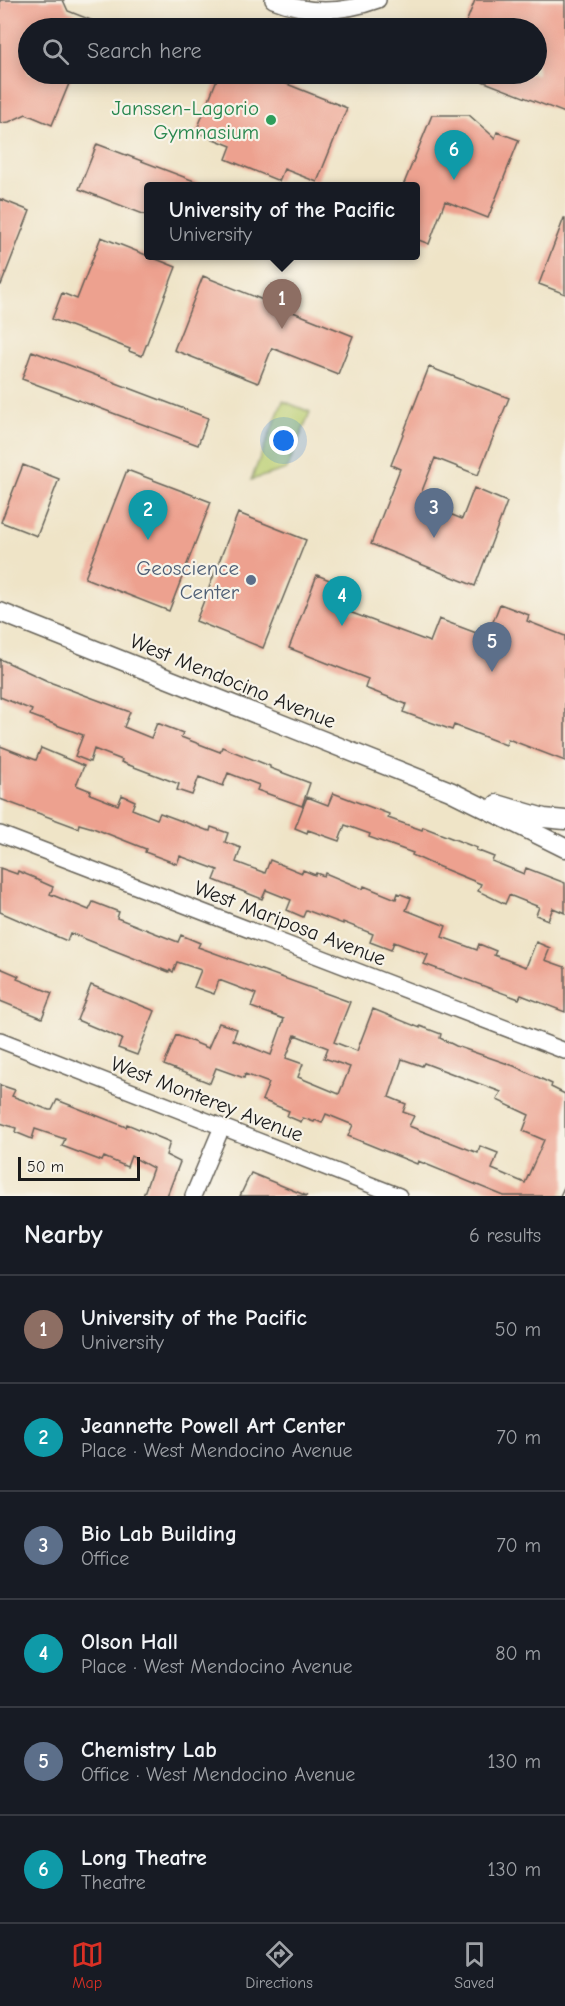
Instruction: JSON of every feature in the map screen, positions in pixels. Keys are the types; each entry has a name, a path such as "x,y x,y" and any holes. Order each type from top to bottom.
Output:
{"street":[{"path":"273,0 297,8 321,11 354,8 378,0"},
{"name":"West Mendocino Avenue","path":"0,612 450,791 565,848"},
{"name":"West Mendocino Avenue","path":"450,791 544,818 565,820"},
{"name":"West Mariposa Avenue","path":"0,834 565,1051"},
{"name":"West Monterey Avenue","path":"0,1040 399,1196"},
{"path":"193,1196 222,1127"}],"green space":[{"path":"283,401 310,412 287,469 251,480"}],"building":[{"path":"0,0 63,0 68,11 86,18 18,18 18,84 69,84 52,125 26,114 9,122 0,123"},
{"path":"475,0 565,0 565,113 490,84 547,84 547,18 468,18"},
{"name":"Janssen-Lagorio Gymnasium","path":"215,84 287,84 347,108 317,182 284,169 279,181 226,159 231,146 196,132"},
{"path":"432,115 469,115 495,138 497,132 519,140 488,218 445,201 429,244 420,241 420,182 405,182"},
{"path":"97,144 197,182 144,182 144,214 79,189"},
{"path":"0,199 30,211 1,285 0,285"},
{"path":"565,218 565,294 539,284"},
{"path":"101,237 144,254 144,260 158,260 176,267 142,356 129,351 130,349 52,319 62,293 77,299"},
{"path":"203,276 353,336 338,374 272,348 258,383 174,350"},
{"path":"32,351 208,418 198,445 22,379"},
{"path":"429,367 509,398 478,475 435,458 418,501 462,519 474,488 507,502 475,586 371,544 400,469 391,465"},
{"path":"23,465 59,479 37,536 1,522"},
{"path":"127,470 211,502 169,611 85,578"},
{"name":"Geoscience Center","path":"238,513 306,540 263,648 196,621"},
{"path":"317,575 352,589 344,610 430,642 439,619 487,637 500,604 529,615 527,621 565,636 565,761 508,739 506,745 454,725 452,730 403,712 406,704 365,688 368,679 289,648"},
{"path":"0,659 52,683 130,712 124,727 151,738 157,723 183,733 181,737 220,752 222,747 310,783 302,806 257,790 259,785 228,773 223,786 199,777 192,795 177,790 179,784 94,749 90,762 75,756 83,735 30,715 32,710 0,697"},
{"path":"0,746 36,760 41,748 84,766 76,785 91,791 90,794 118,805 122,795 135,801 132,809 157,819 160,813 206,830 210,831 211,827 228,833 225,842 241,848 236,862 265,873 270,860 302,873 303,870 324,876 325,873 363,889 364,886 396,899 398,893 411,898 406,910 446,926 442,937 477,950 479,944 496,951 494,955 526,967 536,942 550,948 545,960 565,967 565,1012 521,995 519,999 424,964 428,955 394,942 391,950 370,942 373,934 343,922 343,924 306,910 303,917 287,910 291,900 266,890 262,899 214,880 218,870 180,856 177,864 93,828 79,824 78,828 0,799"},
{"path":"333,793 389,814 388,818 422,830 423,827 477,848 476,850 494,857 492,861 524,874 526,868 565,883 565,913 553,908 548,920 536,915 539,907 509,895 505,904 478,891 481,884 345,825 339,841 295,828 307,797 328,805"},
{"path":"0,868 17,874 18,871 53,887 50,894 89,910 93,902 119,912 117,918 178,942 181,935 200,943 198,947 350,1002 334,1042 357,1051 373,1009 441,1034 440,1038 456,1046 514,1066 552,1084 551,1087 565,1094 565,1185 560,1196 504,1196 348,1136 353,1125 326,1114 322,1123 303,1118 301,1122 287,1116 289,1111 262,1100 269,1083 245,1074 244,1078 216,1068 210,1083 164,1065 176,1035 208,1048 219,1023 237,1029 233,1040 271,1055 284,1019 251,1007 256,994 219,980 214,994 194,987 201,970 177,962 173,972 170,970 169,972 70,933 67,941 0,912","holes":["295,1035 328,1048 324,1058 350,1067 339,1094 298,1077 303,1064 286,1058","402,1059 422,1066 424,1063 501,1092 497,1100 529,1115 523,1131 544,1140 525,1183 492,1169 498,1153 480,1146 478,1153 409,1126 414,1116 403,1112 406,1104 389,1097"]},
{"path":"0,968 19,976 17,979 52,993 42,1018 0,1001"},
{"path":"91,985 155,1011 137,1055 118,1048 122,1039 77,1020"},
{"path":"0,1085 15,1090 12,1096 49,1110 52,1110 57,1100 126,1127 127,1124 170,1142 166,1155 180,1162 167,1196 143,1196 153,1168 131,1156 127,1167 104,1157 102,1161 62,1146 65,1139 35,1129 32,1139 15,1132 16,1128 0,1123"},
{"path":"251,1173 307,1196 240,1196"}],"place":[{"name":"Janssen-Lagorio Gymnasium","path":"271,120"},
{"name":"Long Theatre","path":"454,180"},
{"name":"University of the Pacific","path":"282,329"},
{"name":"Bio Lab Building","path":"434,538"},
{"name":"Jeannette Powell Art Center","path":"148,540"},
{"name":"Geoscience Center","path":"251,580"},
{"name":"Olson Hall","path":"342,626"},
{"name":"Chemistry Lab","path":"492,672"}]}
